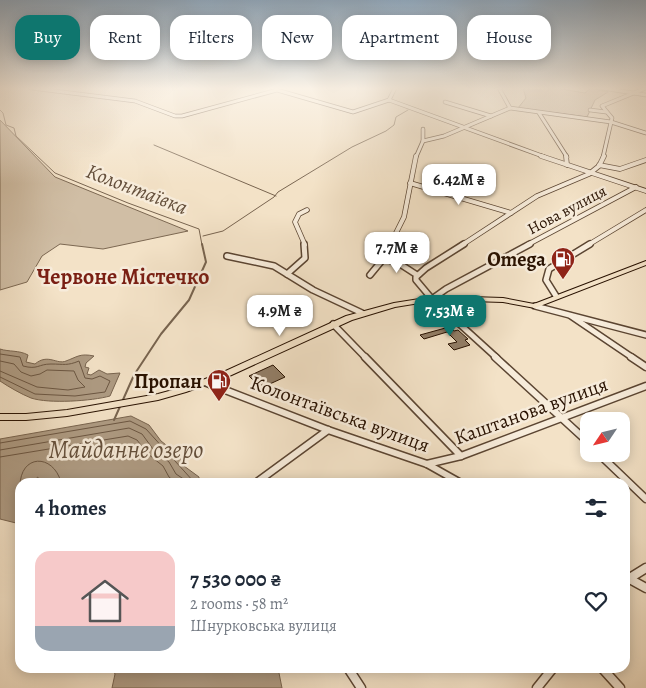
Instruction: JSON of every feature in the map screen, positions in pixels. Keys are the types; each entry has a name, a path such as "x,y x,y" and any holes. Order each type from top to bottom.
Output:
{"main road":[{"path":"0,417 26,417 104,407 158,397 207,383 333,324 394,304 432,299 503,300 535,306 556,296 646,263"}],"street":[{"path":"446,120 567,165 646,191"},
{"path":"423,141 444,136 481,120"},
{"path":"543,120 567,158 567,165"},
{"path":"596,120 611,122 646,133"},
{"path":"417,278 542,193 590,173 599,165 607,142 611,122"},
{"path":"370,275 384,258 404,217 417,151 423,141 423,129"},
{"path":"599,165 620,169 646,160"},
{"path":"410,183 511,213"},
{"name":"Нова вулиця","path":"432,299 446,289 636,187"},
{"path":"287,274 305,258 305,246 295,222 299,214 306,210"},
{"path":"556,296 546,280 549,269 646,210"},
{"path":"227,256 274,266 322,295 362,313"},
{"path":"384,258 400,264 417,278 432,299 580,435"},
{"path":"535,306 646,335"},
{"path":"566,313 646,367"},
{"path":"333,324 461,456"},
{"name":"Колонтаївська вулиця","path":"207,383 328,430 427,464 452,478"},
{"name":"Каштанова вулиця","path":"427,464 461,456 646,386"},
{"path":"262,478 328,430"},
{"path":"607,462 624,478"},
{"path":"630,484 646,499"},
{"path":"630,576 646,568"},
{"path":"630,580 646,588"},
{"path":"351,673 361,688"},
{"path":"536,688 549,673"},
{"path":"606,673 620,688"}],"shaded area":[{"path":"0,120 55,177 188,231 103,249 60,244 42,256 27,282 0,290"}],"water":[{"path":"0,349 25,353 28,355 26,362 35,364 44,359 63,362 82,355 94,356 86,363 85,367 89,368 87,374 91,375 99,370 107,374 120,373 110,396 70,401 39,400 31,398 0,381"},
{"name":"Майданне озеро","path":"131,416 149,425 161,441 179,455 184,466 199,478 15,478 15,523 0,519 0,439"},
{"path":"279,673 282,688 112,688 115,674"}],"building":[{"path":"449,327 454,331 458,330 468,339 465,340 470,345 454,350 448,344 457,342 447,332 424,339 420,335"},
{"path":"273,365 285,377 261,388 249,376"}],"waterway":[{"name":"Колонтаївка","path":"5,120 6,125 14,128 16,136 55,173 128,203 199,229 202,245"},
{"path":"275,196 278,192 352,147 386,131 394,125 395,120"},
{"path":"154,145 275,196"},
{"path":"203,236 223,231 275,196"},
{"name":"Колонтаївка","path":"114,420 134,375 161,334 189,300 206,262 202,244"}],"place":[{"name":"Omega","path":"563,280"},
{"name":"Пропан","path":"219,402"}],"district":[{"name":"Червоне Містечко","path":"123,277"}]}
